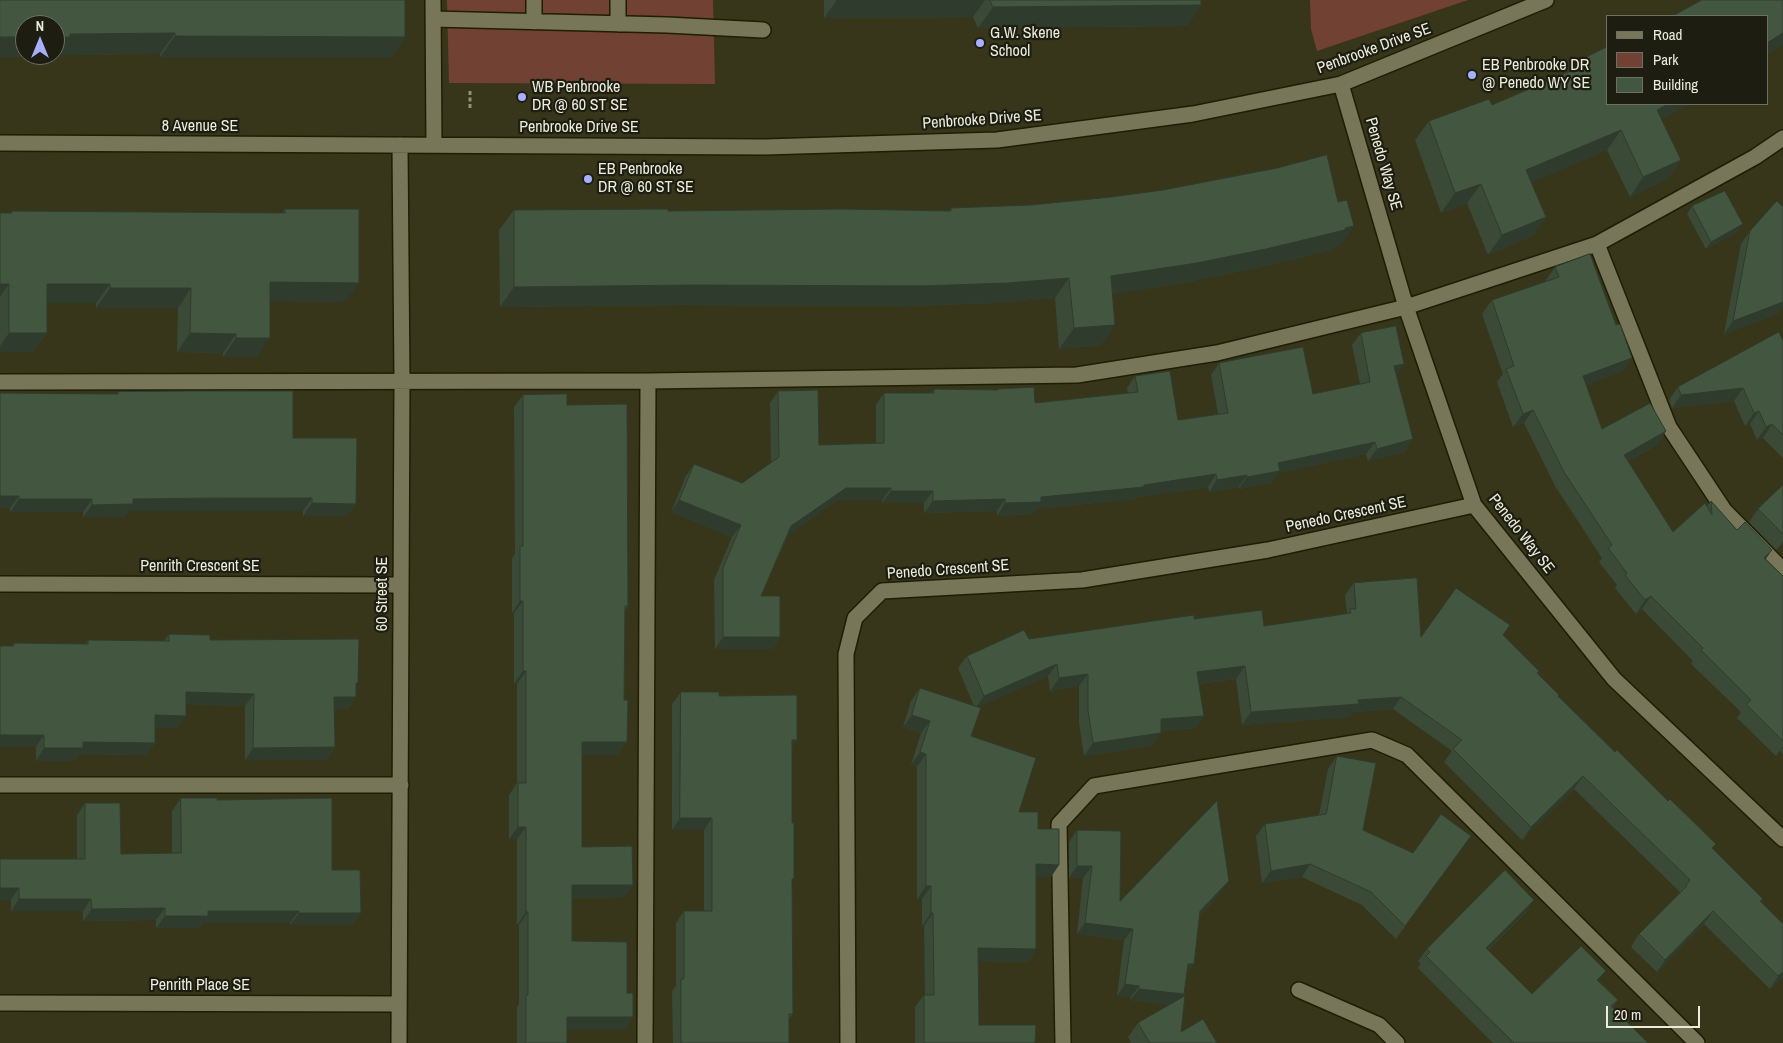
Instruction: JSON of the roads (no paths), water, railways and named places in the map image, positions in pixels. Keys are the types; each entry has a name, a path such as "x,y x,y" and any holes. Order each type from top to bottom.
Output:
{"street":[{"path":"433,0 434,145"},
{"path":"534,0 534,22"},
{"path":"618,0 618,24"},
{"name":"Penbrooke Drive SE","path":"400,145 765,147 997,140 1193,114 1341,84 1546,0"},
{"path":"433,19 763,30"},
{"name":"Penedo Way SE","path":"1341,84 1406,307 1474,505 1614,679 1783,839"},
{"path":"0,382 648,381 1077,376 1216,353 1406,307 1597,244 1755,157 1783,138"},
{"name":"8 Avenue SE","path":"0,143 400,145"},
{"name":"60 Street SE","path":"399,1043 402,381 400,145"},
{"path":"1597,244 1669,427 1724,510 1783,570"},
{"path":"645,1043 648,381"},
{"name":"Penedo Crescent SE","path":"848,1043 846,654 855,618 882,591 1082,580 1268,550 1474,505"},
{"name":"Penrith Crescent SE","path":"0,584 400,585"},
{"path":"1063,1043 1059,824 1094,786 1372,740 1407,755 1697,1043"},
{"path":"0,785 401,785"},
{"path":"1298,990 1379,1025 1397,1043"},
{"name":"Penrith Place SE","path":"0,1003 399,1004"}],"place":[{"name":"G.W. Skene School","path":"980,43"},
{"name":"EB Penbrooke DR @ Penedo WY SE","path":"1472,75"},
{"name":"WB Penbrooke DR @ 60 ST SE","path":"522,97"},
{"name":"EB Penbrooke DR @ 60 ST SE","path":"588,179"}]}
